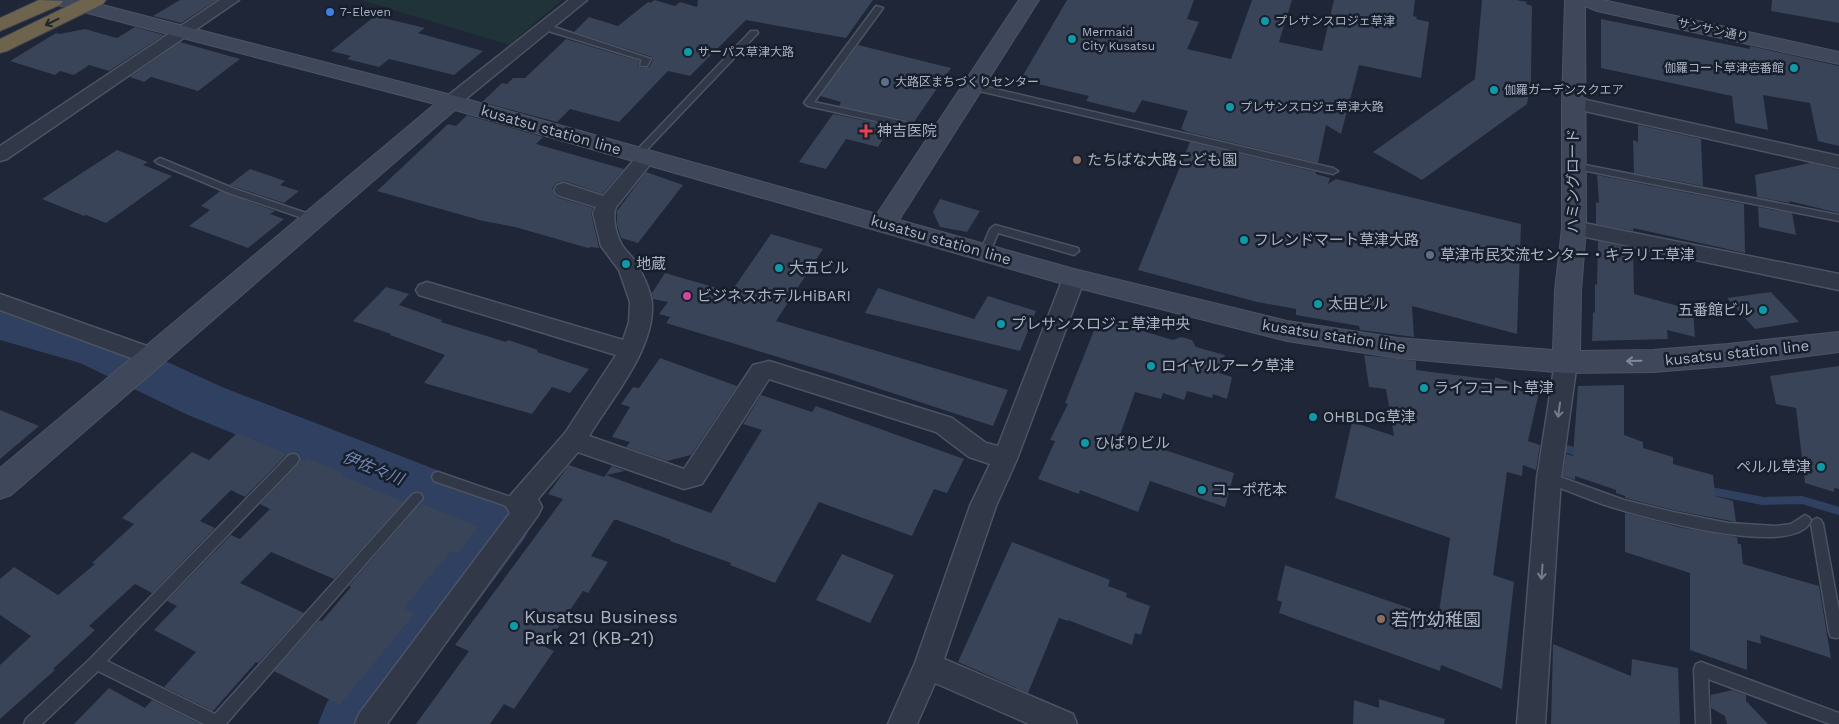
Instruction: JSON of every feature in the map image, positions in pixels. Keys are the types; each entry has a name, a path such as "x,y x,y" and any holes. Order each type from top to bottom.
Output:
{"highway":[{"path":"0,25 58,0"},
{"path":"0,47 90,3"}],"street":[{"name":"kusatsu station line","path":"58,0 90,3 183,31 451,102 1074,278 1287,330 1398,348 1566,362 1653,361 1728,356 1839,342"},
{"path":"0,155 231,0"},
{"path":"0,486 451,102 579,0"},
{"path":"884,223 1029,0"},
{"name":"ハミングロード","path":"1566,362 1568,291 1574,228 1573,103 1575,0"},
{"name":"サンサン通り","path":"1588,0 1597,4 1839,58"},
{"path":"1610,0 1839,49"},
{"name":"サンサン通り","path":"1656,0 1839,40"},
{"path":"1573,103 1839,162"},
{"path":"369,724 529,507 518,505 573,440 631,351 640,322 641,302 628,267 611,246 603,213 607,204 642,156"},
{"path":"564,190 607,204"},
{"path":"1574,228 1839,282"},
{"path":"902,724 928,666 983,506 1005,460 1074,278"},
{"path":"427,290 631,351"},
{"path":"0,302 143,366"},
{"path":"1531,724 1549,478 1566,362"},
{"path":"573,440 684,479 693,477 760,371 768,370 944,425 978,450 1005,460"},
{"path":"928,666 1063,724"}],"lane":[{"path":"879,8 808,103 944,133"},
{"path":"545,28 647,59 644,64"},
{"path":"642,156 754,33"},
{"path":"974,87 1333,171"},
{"path":"160,162 232,191 314,219"},
{"path":"1575,166 1839,218"},
{"path":"985,252 995,229 1074,250"},
{"path":"31,724 96,664 293,459"},
{"path":"438,477 518,505"},
{"path":"1549,478 1606,500 1680,518 1743,530 1760,532 1792,529 1811,523 1836,632"},
{"path":"96,664 216,724 417,498"},
{"path":"1704,724 1701,669 1839,720"}],"green space":[{"path":"361,0 562,0 509,45"}],"building":[{"path":"180,0 217,0 181,23 153,16"},
{"path":"654,0 675,6 680,2 697,7 698,0 873,0 846,38 746,20 690,76 668,71 619,122 570,109 557,122 482,102 502,83 507,84 513,78 525,78 566,39 639,61 638,65 641,68 649,67 653,60 652,57 574,32 589,17 618,26 648,2 651,3"},
{"path":"1067,0 1194,0 1187,19 1199,22 1187,49 1231,59 1252,0 1292,0 1279,42 1322,51 1334,0 1415,0 1413,16 1417,17 1416,19 1429,22 1421,78 1359,65 1341,134 1326,125 1318,163 1188,132 1181,129 1188,111 1142,100 1135,113 1086,101 1089,96 1025,81 1027,78 1022,77"},
{"name":"伽羅ガーデンスクエア","path":"1482,0 1516,0 1527,2 1526,4 1532,6 1531,79 1527,104 1422,180 1373,152 1475,79"},
{"path":"1772,0 1839,0 1839,23 1771,11"},
{"path":"375,16 425,28 418,33 483,51 454,75 389,59 379,67 347,59 351,56 331,51"},
{"path":"1601,19 1750,49 1750,46 1839,66 1839,146 1818,141 1810,103 1763,95 1768,130 1735,123 1732,96 1601,68"},
{"path":"135,27 164,35 109,71 89,65 74,75 60,71 55,75 10,61 56,33 85,29 117,38"},
{"path":"180,42 240,59 198,91 151,77 144,82 130,77"},
{"name":"大路区まちづくりセンター","path":"858,45 951,68 914,122 839,106 841,102 820,96"},
{"path":"833,114 891,126 878,147 846,139 826,169 799,162"},
{"path":"467,115 543,137 536,144 624,169 602,194 565,181 556,183 552,189 556,197 593,208 591,213 599,248 588,248 377,191 448,124 456,126"},
{"path":"1638,125 1701,139 1703,186 1634,173 1633,140 1638,142"},
{"path":"1190,142 1316,172 1316,174 1330,178 1328,184 1336,179 1521,224 1517,334 1412,306 1414,337 1360,330 1359,326 1296,315 1296,309 1257,302 1138,270"},
{"path":"117,150 148,162 143,165 172,176 106,223 42,199"},
{"path":"1810,163 1839,170 1839,213 1789,201 1790,203 1757,197 1755,175"},
{"path":"250,169 285,181 280,185 299,191 284,203 229,185"},
{"path":"646,172 683,185 638,243 621,238 617,225 617,211"},
{"path":"1597,175 1744,204 1745,253 1633,228 1633,231 1596,224 1596,202 1599,203"},
{"path":"220,191 275,211 270,214 284,219 248,248 189,226 210,210 201,206"},
{"path":"940,199 980,211 967,232 940,227 933,212"},
{"path":"1758,207 1792,213 1796,235 1759,227"},
{"path":"771,234 823,249 776,321 1008,390 993,426 834,374 666,323 670,317 659,314 668,302 653,299 652,293 665,273 731,292"},
{"path":"1598,241 1633,249 1634,294 1693,310 1695,337 1667,330 1668,339 1592,341 1593,312 1595,313 1595,284 1597,285"},
{"path":"386,287 409,294 399,305 442,320 441,322 506,342 508,340 538,350 537,352 589,369 570,393 552,387 532,414 424,383 445,355 353,321"},
{"path":"878,288 974,319 988,296 1036,311 1020,351 865,313"},
{"name":"五番館ビル","path":"1771,292 1799,322 1755,329 1727,298"},
{"path":"1099,318 1173,340 1181,337 1192,340 1196,347 1225,355 1219,373 1232,377 1227,399 1213,394 1212,398 1187,391 1184,400 1163,393 1161,399 1135,392 1120,435 1234,473 1225,507 1150,481 1138,512 1080,490 1079,494 1038,479 1055,441 1050,440 1068,404 1065,403"},
{"path":"1364,355 1416,361 1416,370 1495,380 1495,377 1539,392 1528,441 1540,445 1536,470 1523,465 1522,476 1507,472 1493,575 1514,582 1502,689 1441,665 1440,671 1279,613 1282,602 1277,600 1285,565 1438,618 1450,538 1335,498 1352,422 1394,436 1386,389 1369,387"},
{"path":"660,358 737,386 691,455 667,461 626,447 630,442 612,437 630,407 621,404 633,387 639,388"},
{"path":"1839,366 1839,489 1834,488 1834,492 1805,483 1796,408 1776,404 1770,376"},
{"path":"1624,385 1624,435 1643,442 1643,448 1673,457 1673,464 1713,475 1715,496 1733,501 1736,522 1673,510 1625,498 1625,496 1616,493 1616,490 1575,476 1575,480 1563,476 1566,454 1573,456 1578,386"},
{"path":"761,395 812,412 816,406 964,459 947,493 934,489 912,536 819,502 775,583 730,565 731,563 614,520 591,556 608,562 588,593 583,591 545,647 554,651 514,709 504,704 490,724 416,724 469,651 455,645 563,499 548,494 569,465 604,477 612,466 625,471 606,475 711,513 762,430 743,424"},
{"path":"0,410 39,426 0,459"},
{"path":"237,433 287,454 245,497 231,490 200,521 215,528 152,593 135,584 89,626 95,630 53,669 55,670 0,719 0,665 31,636 0,615 0,579 14,567 58,595 95,564 92,563 134,524 122,518 192,452 209,460"},
{"path":"307,458 404,502 334,579 271,552 240,583 304,613 258,663 256,662 213,711 164,687 196,652 154,630 177,606 167,601 231,535 240,539 270,509 260,504 301,459 304,461"},
{"path":"422,504 479,527 457,554 451,551 404,608 415,613 340,705 274,671 319,620 322,621 351,587 349,586 417,507 419,508"},
{"path":"1625,513 1678,527 1737,537 1738,544 1741,544 1743,564 1819,586 1831,658 1760,635 1761,644 1747,640 1747,670 1690,650 1690,573 1625,552"},
{"path":"1012,542 1110,580 1108,586 1127,593 1126,597 1150,606 1141,635 1135,633 1132,645 1059,618 1028,693 958,662"},
{"path":"842,554 894,575 870,623 816,600"},
{"path":"1553,644 1631,676 1632,659 1678,668 1680,724 1551,724"},
{"path":"109,688 145,708 152,700 200,724 74,724"},
{"path":"1732,690 1746,695 1746,701 1768,724 1727,724 1725,716 1711,708 1711,695"},
{"path":"1379,699 1445,719 1444,724 1353,724 1354,700 1379,708"}],"waterway":[{"name":"伊佐々川","path":"0,323 94,349 205,401 506,521 349,724"},
{"path":"1567,449 1582,454"},
{"path":"1706,490 1763,501 1802,500 1839,511"}],"place":[{"name":"7-Eleven","path":"330,12"},
{"name":"プレサンスロジェ草津","path":"1265,21"},
{"name":"Mermaid City Kusatsu","path":"1072,39"},
{"name":"サーパス草津大路","path":"688,52"},
{"name":"伽羅コート草津壱番館","path":"1794,68"},
{"name":"大路区まちづくりセンター","path":"885,82"},
{"name":"伽羅ガーデンスクエア","path":"1494,90"},
{"name":"プレサンスロジェ草津大路","path":"1230,107"},
{"name":"神吉医院","path":"866,131"},
{"name":"たちばな大路こども園","path":"1077,160"},
{"name":"フレンドマート草津大路","path":"1244,240"},
{"name":"草津市民交流センター・キラリエ草津","path":"1430,255"},
{"name":"地蔵","path":"626,264"},
{"name":"大五ビル","path":"779,268"},
{"name":"ビジネスホテルHiBARI","path":"687,296"},
{"name":"太田ビル","path":"1318,304"},
{"name":"五番館ビル","path":"1763,310"},
{"name":"プレサンスロジェ草津中央","path":"1001,324"},
{"name":"ロイヤルアーク草津","path":"1151,366"},
{"name":"ライフコート草津","path":"1424,388"},
{"name":"OHBLDG草津","path":"1313,417"},
{"name":"ひばりビル","path":"1085,443"},
{"name":"ペルル草津","path":"1821,467"},
{"name":"コーポ花本","path":"1202,490"},
{"name":"若竹幼稚園","path":"1381,619"},
{"name":"Kusatsu Business Park 21 (KB-21)","path":"514,626"}]}
